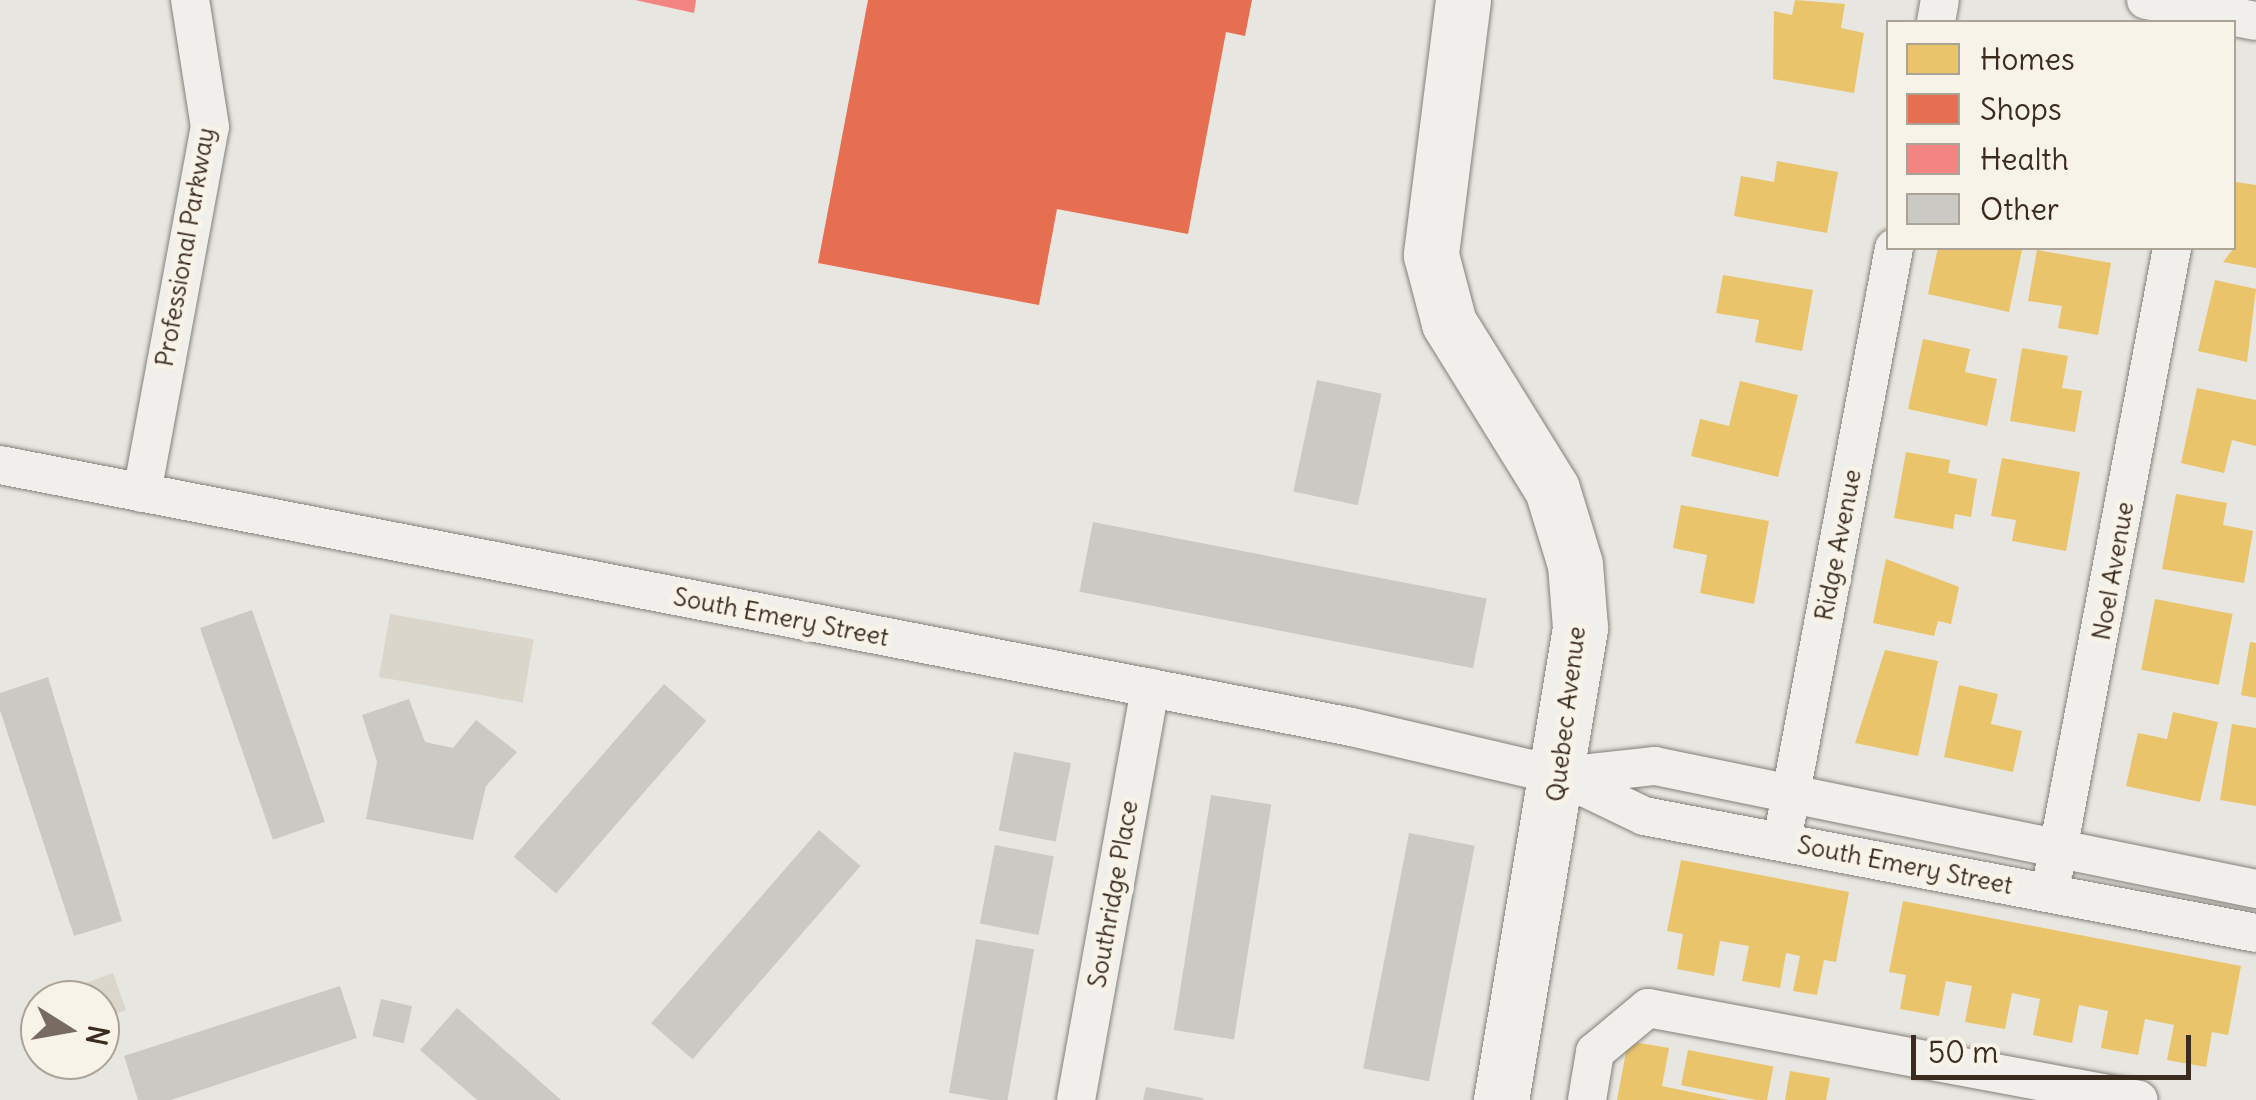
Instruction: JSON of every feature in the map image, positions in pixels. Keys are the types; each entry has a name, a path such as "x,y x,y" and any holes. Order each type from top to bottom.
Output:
{"street":[{"name":"Professional Parkway","path":"142,492 210,127 190,0"},
{"name":"Quebec Avenue","path":"1463,0 1431,255 1449,322 1552,489 1575,564 1580,628 1561,776 1501,1100"},
{"path":"2146,0 2215,18 2256,21"},
{"name":"Ridge Avenue","path":"1782,842 1894,250"},
{"name":"Noel Avenue","path":"2051,893 2172,250"},
{"name":"South Emery Street","path":"0,465 1150,688 1561,776 1644,816 2256,933"},
{"name":"Southridge Place","path":"1076,1100 1150,688"},
{"name":"South Emery Street","path":"1561,776 1656,766 1790,799 2256,889"},
{"path":"1587,1100 1595,1052 1648,1008 2138,1100"}],"shaded area":[{"path":"390,614 534,639 523,702 379,677"},
{"path":"113,973 115,980 94,980"}],"building: Homes":[{"path":"1795,0 1845,4 1841,28 1864,33 1854,93 1773,79 1774,11 1792,15"},
{"path":"1777,161 1838,172 1827,233 1734,216 1741,176 1774,182"},
{"path":"2236,182 2256,185 2256,268 2223,262 2236,250"},
{"path":"1938,250 2022,250 2009,312 1928,294"},
{"path":"2037,250 2111,263 2098,335 2058,328 2062,306 2028,301"},
{"path":"1723,275 1813,290 1802,351 1755,342 1759,320 1716,313"},
{"path":"2215,280 2256,289 2247,362 2198,351"},
{"path":"1923,339 1970,349 1965,372 1997,379 1987,426 1908,409"},
{"path":"2022,348 2068,356 2062,388 2082,391 2075,432 2010,421"},
{"path":"1740,381 1798,395 1778,477 1691,456 1700,419 1729,426"},
{"path":"2197,388 2256,400 2256,446 2232,440 2224,473 2181,463"},
{"path":"1906,452 1950,460 1948,473 1977,479 1971,517 1955,514 1953,529 1894,518"},
{"path":"2002,458 2080,472 2066,551 2012,541 2016,520 1991,516"},
{"path":"2176,494 2227,503 2223,525 2253,531 2244,583 2162,569"},
{"path":"1681,505 1769,521 1754,604 1700,593 1707,555 1673,548"},
{"path":"1886,559 1959,587 1951,624 1938,621 1934,636 1873,623"},
{"path":"2155,599 2233,614 2219,685 2141,670"},
{"path":"2250,642 2256,643 2256,698 2241,695"},
{"path":"1885,650 1938,661 1918,756 1855,743"},
{"path":"1959,685 1998,694 1991,724 2022,731 2013,772 1944,757"},
{"path":"2173,712 2218,722 2200,802 2126,786 2138,733 2167,739"},
{"path":"2232,724 2256,728 2256,806 2220,800"},
{"path":"1681,860 1849,892 1836,962 1824,960 1817,995 1793,991 1800,956 1786,953 1780,988 1742,981 1749,946 1720,941 1714,976 1677,969 1683,934 1667,931"},
{"path":"1903,901 2241,966 2228,1035 2212,1032 2206,1067 2167,1060 2174,1025 2145,1019 2138,1055 2101,1048 2108,1011 2079,1005 2072,1043 2033,1035 2040,999 2012,993 2005,1029 1965,1022 1972,986 1946,981 1939,1016 1900,1009 1906,975 1889,972"},
{"path":"1628,1041 1669,1048 1662,1086 1728,1100 1617,1100"},
{"path":"1688,1050 1773,1067 1767,1100 1681,1085"},
{"path":"1790,1071 1830,1078 1826,1100 1785,1100"}],"building: Shops":[{"path":"868,0 1252,0 1245,36 1226,32 1188,234 1057,209 1039,305 818,263"}],"building: Health":[{"path":"635,0 696,0 694,13"}],"building: Other":[{"path":"1317,380 1382,394 1358,505 1293,492"},
{"path":"1093,522 1487,599 1473,668 1079,592"},
{"path":"252,610 325,822 273,840 200,628"},
{"path":"48,677 122,921 74,936 0,710 0,693"},
{"path":"664,684 706,721 556,894 514,857"},
{"path":"409,699 425,742 453,748 476,720 517,752 486,786 473,840 366,819 377,762 362,715"},
{"path":"1014,752 1071,763 1056,842 999,831"},
{"path":"1211,795 1271,805 1234,1040 1174,1030"},
{"path":"819,830 861,866 693,1059 651,1023"},
{"path":"1409,833 1475,846 1429,1081 1363,1069"},
{"path":"995,845 1054,856 1039,935 980,924"},
{"path":"976,939 1034,949 1008,1100 949,1093"},
{"path":"340,986 357,1038 171,1100 138,1100 124,1056"},
{"path":"381,999 412,1006 404,1043 372,1036"},
{"path":"457,1008 561,1100 477,1100 420,1050"},
{"path":"1146,1087 1203,1098 1203,1100 1143,1100"}]}
